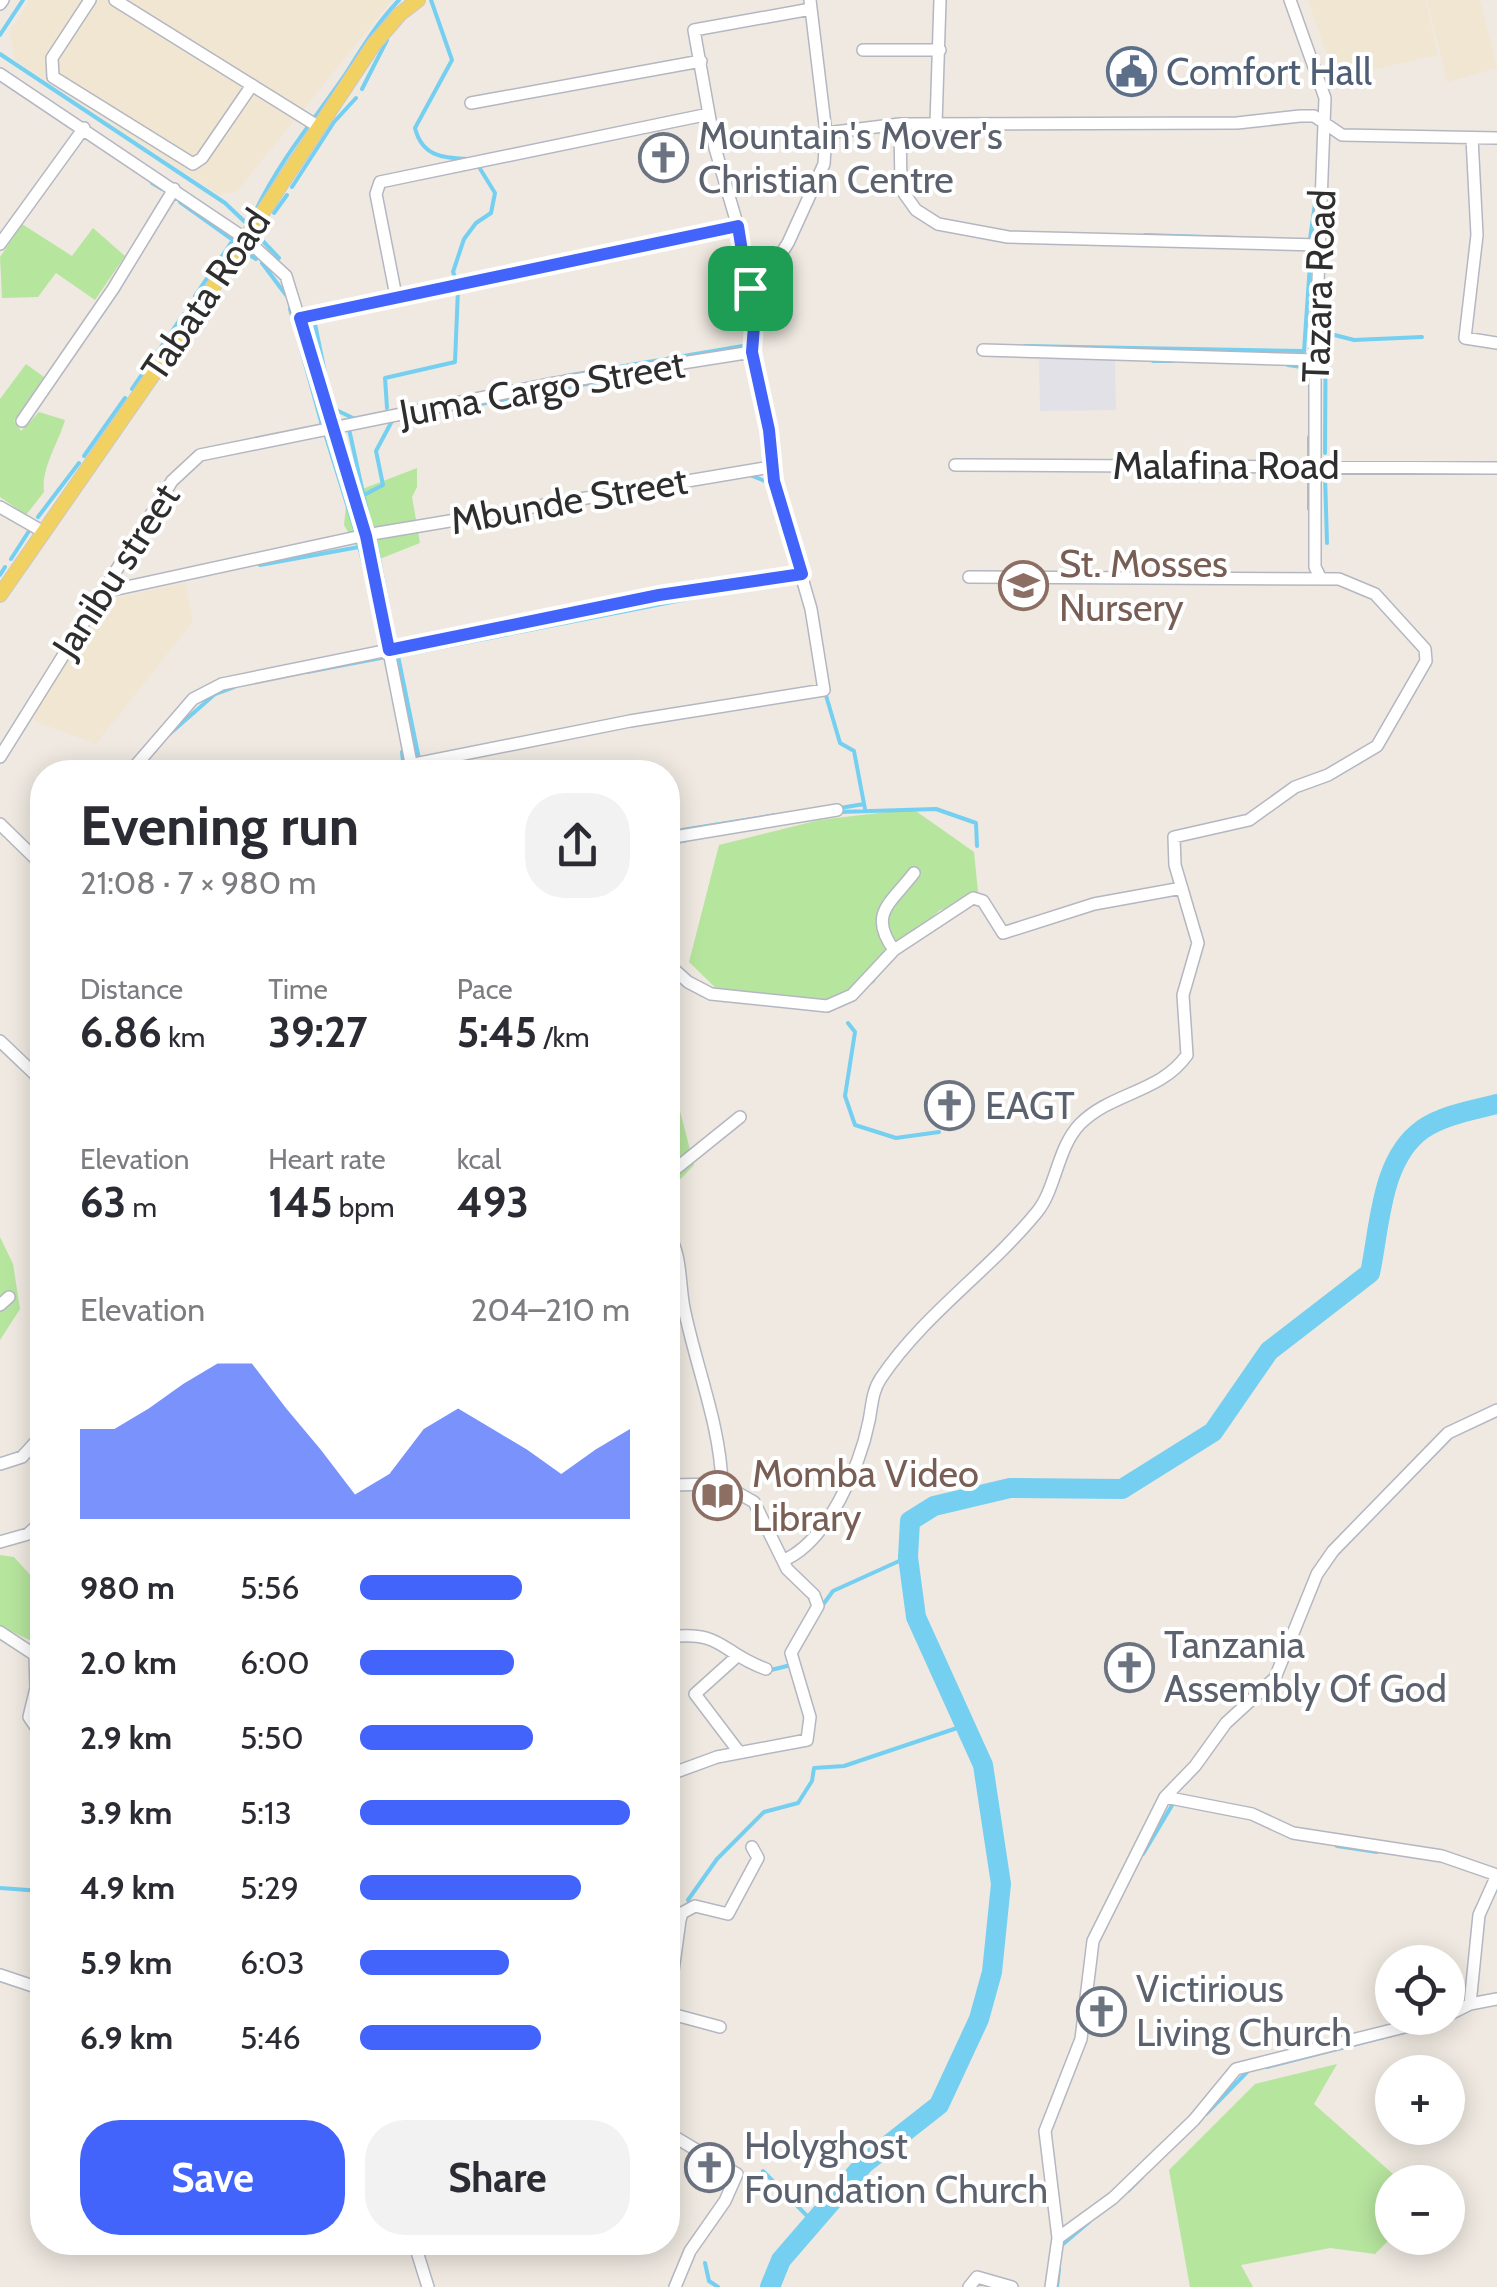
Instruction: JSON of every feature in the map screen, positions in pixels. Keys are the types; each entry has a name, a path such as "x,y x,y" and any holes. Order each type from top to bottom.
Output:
{"main road":[{"name":"Tabata Road","path":"0,595 246,238 374,44 418,0"}],"street":[{"path":"90,0 52,58 53,77 192,164 202,158 252,86"},
{"path":"114,0 319,127"},
{"path":"936,124 940,0"},
{"name":"Tazara Road","path":"1290,0 1322,85 1325,124 1315,360 1315,567 1320,576"},
{"path":"453,760 630,721 824,690 802,574 771,467 769,430 752,352 750,288 709,114 694,30 810,5 826,133 824,164 788,244 766,277 750,288"},
{"path":"863,50 940,50"},
{"path":"471,103 701,61"},
{"path":"0,74 246,238 286,276 366,536 410,760"},
{"path":"396,296 376,194 380,182 709,114"},
{"path":"826,133 900,124 1237,123 1314,116 1342,135 1497,138"},
{"path":"900,124 901,189 916,210 938,224 1008,238 1318,245"},
{"path":"0,244 84,128"},
{"path":"1472,138 1477,235 1465,338 1497,343"},
{"path":"22,421 113,289 174,189"},
{"path":"300,318 738,226"},
{"path":"983,350 1315,360"},
{"name":"Juma Cargo Street","path":"332,428 549,384 752,352"},
{"name":"Janibu street","path":"0,757 99,593 172,481 191,461 211,452 332,428"},
{"name":"Malafina Road","path":"955,464 1497,468"},
{"name":"Mbunde Street","path":"99,593 366,536 771,467"},
{"path":"0,507 42,531"},
{"path":"140,760 193,698 207,689 659,595 802,574"},
{"path":"784,1560 805,1549 824,1527 858,1455 878,1382 926,1322 1041,1208 1069,1136 1101,1105 1158,1083 1187,1055 1183,994 1198,943 1174,850 1176,836 1249,820 1294,787 1328,776 1377,746 1422,671 1425,650 1375,594 1339,579 970,577"},
{"path":"680,836 836,810"},
{"path":"0,824 30,853"},
{"path":"894,950 881,932 881,916 914,873"},
{"path":"680,975 711,994 826,1006 852,996 894,950 977,897 1003,934 1094,904 1182,888"},
{"path":"0,1042 30,1070"},
{"path":"680,1164 740,1117"},
{"path":"680,1270 683,1304 718,1443 722,1484"},
{"path":"1051,2287 1058,2238 1046,2131 1081,2038 1093,1942 1165,1798 1226,1724 1274,1678 1317,1574 1332,1552 1448,1432 1497,1410"},
{"path":"0,1464 22,1457 30,1448"},
{"path":"680,1485 722,1484 754,1502 792,1578 814,1595 818,1606 791,1653 810,1735 797,1742 740,1752 680,1772"},
{"path":"0,1542 30,1532"},
{"path":"0,1632 30,1652"},
{"path":"680,1637 711,1636 749,1663 766,1669"},
{"path":"735,1658 695,1694 740,1752"},
{"path":"1165,1798 1252,1814 1293,1833 1442,1856 1496,1874 1478,1914 1470,2004"},
{"path":"680,1914 695,1906 728,1914 758,1858 752,1847"},
{"path":"0,1975 30,1985"},
{"path":"1465,2006 1497,1998"},
{"path":"680,2014 720,2027"},
{"path":"1058,2238 1114,2198 1194,2120 1236,2069 1375,2034"},
{"path":"675,2287 690,2251 725,2201 737,2174 680,2140"},
{"path":"418,2255 428,2287"},
{"path":"969,2287 977,2277 1012,2287"}],"shaded area":[{"path":"30,0 392,0 237,191 219,195 15,60 9,32"},
{"path":"1308,0 1425,0 1438,55 1335,78"},
{"path":"1427,0 1480,0 1497,68 1447,82"},
{"path":"1039,359 1115,359 1116,410 1040,411"},
{"path":"185,583 193,621 96,744 34,721 43,687 105,600"}],"green space":[{"path":"22,224 72,256 93,228 125,256 95,300 56,273 38,297 2,298 0,257"},
{"path":"26,364 44,377 14,421 21,431 39,412 65,420 47,465 44,492 26,515 0,497 0,399"},
{"path":"417,468 417,487 412,497 420,543 367,564 344,525 347,495"},
{"path":"913,809 974,852 979,902 940,910 894,951 874,983 838,1001 724,996 689,962 719,845 819,820"},
{"path":"680,1111 694,1165 680,1180"},
{"path":"0,1237 13,1264 20,1309 0,1340"},
{"path":"0,1555 14,1557 30,1575 30,1640 0,1626"},
{"path":"1337,2064 1314,2104 1383,2165 1375,2165 1375,2254 1330,2248 1241,2265 1253,2287 1190,2287 1169,2170 1255,2084"}],"waterway":[{"path":"0,35 23,0"},
{"path":"256,210 287,157 399,0"},
{"path":"431,0 452,60 415,128 423,145 434,154 467,159"},
{"path":"362,89 387,40"},
{"path":"0,54 225,203 245,222 251,218"},
{"path":"292,187 334,122 356,98"},
{"path":"457,281 453,272 464,239 476,223 491,213 495,193 479,167"},
{"path":"152,183 162,189"},
{"path":"274,213 287,195"},
{"path":"1310,239 1316,196"},
{"path":"180,202 233,240 195,296"},
{"path":"269,221 259,237 279,258"},
{"path":"1145,235 1236,238"},
{"path":"1024,346 1304,351 1311,250"},
{"path":"505,281 642,253"},
{"path":"248,254 256,259"},
{"path":"262,263 286,295"},
{"path":"399,290 495,272"},
{"path":"1325,453 1326,287"},
{"path":"387,408 385,378 455,362 458,289"},
{"path":"338,304 390,292"},
{"path":"290,309 322,425"},
{"path":"132,389 184,314"},
{"path":"314,319 332,408 355,419"},
{"path":"1323,332 1354,340 1422,337"},
{"path":"565,376 743,346"},
{"path":"1153,361 1174,361"},
{"path":"1288,365 1308,368 1310,388"},
{"path":"432,413 619,378"},
{"path":"84,456 125,398"},
{"path":"364,495 383,485 376,451 392,421"},
{"path":"349,429 370,525"},
{"path":"326,437 355,530"},
{"path":"1309,437 1309,455"},
{"path":"38,517 79,463"},
{"path":"1309,474 1309,509"},
{"path":"750,475 765,481 773,492"},
{"path":"1325,475 1327,543"},
{"path":"11,559 29,531"},
{"path":"375,538 394,637"},
{"path":"358,542 374,605"},
{"path":"260,565 359,547"},
{"path":"0,575 5,567"},
{"path":"419,759 398,656 743,588"},
{"path":"307,672 386,657"},
{"path":"166,737 215,694 234,687"},
{"path":"825,692 840,743 854,751 865,809"},
{"path":"402,752 403,760"},
{"path":"840,808 864,804"},
{"path":"839,812 936,809 976,823 977,846"},
{"path":"682,830 776,815"},
{"path":"680,841 687,840"},
{"path":"848,1023 855,1032 845,1096 855,1125 896,1138 939,1132"},
{"path":"770,2287 781,2260 864,2164 939,2105 979,2019 992,1972 1001,1884 983,1765 916,1617 908,1557 910,1521 934,1506 1010,1488 1122,1489 1213,1432 1269,1351 1370,1273 1384,1195 1398,1158 1409,1142 1440,1120 1497,1104"},
{"path":"822,1606 833,1591 908,1557"},
{"path":"771,1670 791,1665"},
{"path":"688,1900 717,1859 764,1812 798,1803 812,1781 814,1768 844,1766 969,1724"},
{"path":"1143,1854 1174,1802"},
{"path":"1337,1846 1377,1852"},
{"path":"0,1888 30,1890"},
{"path":"1267,2067 1392,2035"},
{"path":"1206,2114 1248,2071"},
{"path":"763,2171 813,2222"},
{"path":"1128,2191 1142,2177"},
{"path":"1062,2245 1089,2222"},
{"path":"705,2263 709,2281 718,2287"},
{"path":"1057,2287 1059,2269"}],"place":[{"name":"Comfort Hall","path":"1131,72"},
{"name":"Mountain's Mover's Christian Centre","path":"663,158"},
{"name":"St. Mosses Nursery","path":"1024,586"},
{"name":"EAGT","path":"950,1106"},
{"name":"Momba Video Library","path":"717,1496"},
{"name":"Tanzania Assembly Of God","path":"1129,1667"},
{"name":"Victirious Living Church","path":"1101,2011"},
{"name":"Holyghost Foundation Church","path":"709,2168"}],"route":[{"path":"738,226 750,288 752,352 772,448 771,467 802,574 659,595 389,650 366,536 300,318 738,226"}]}
